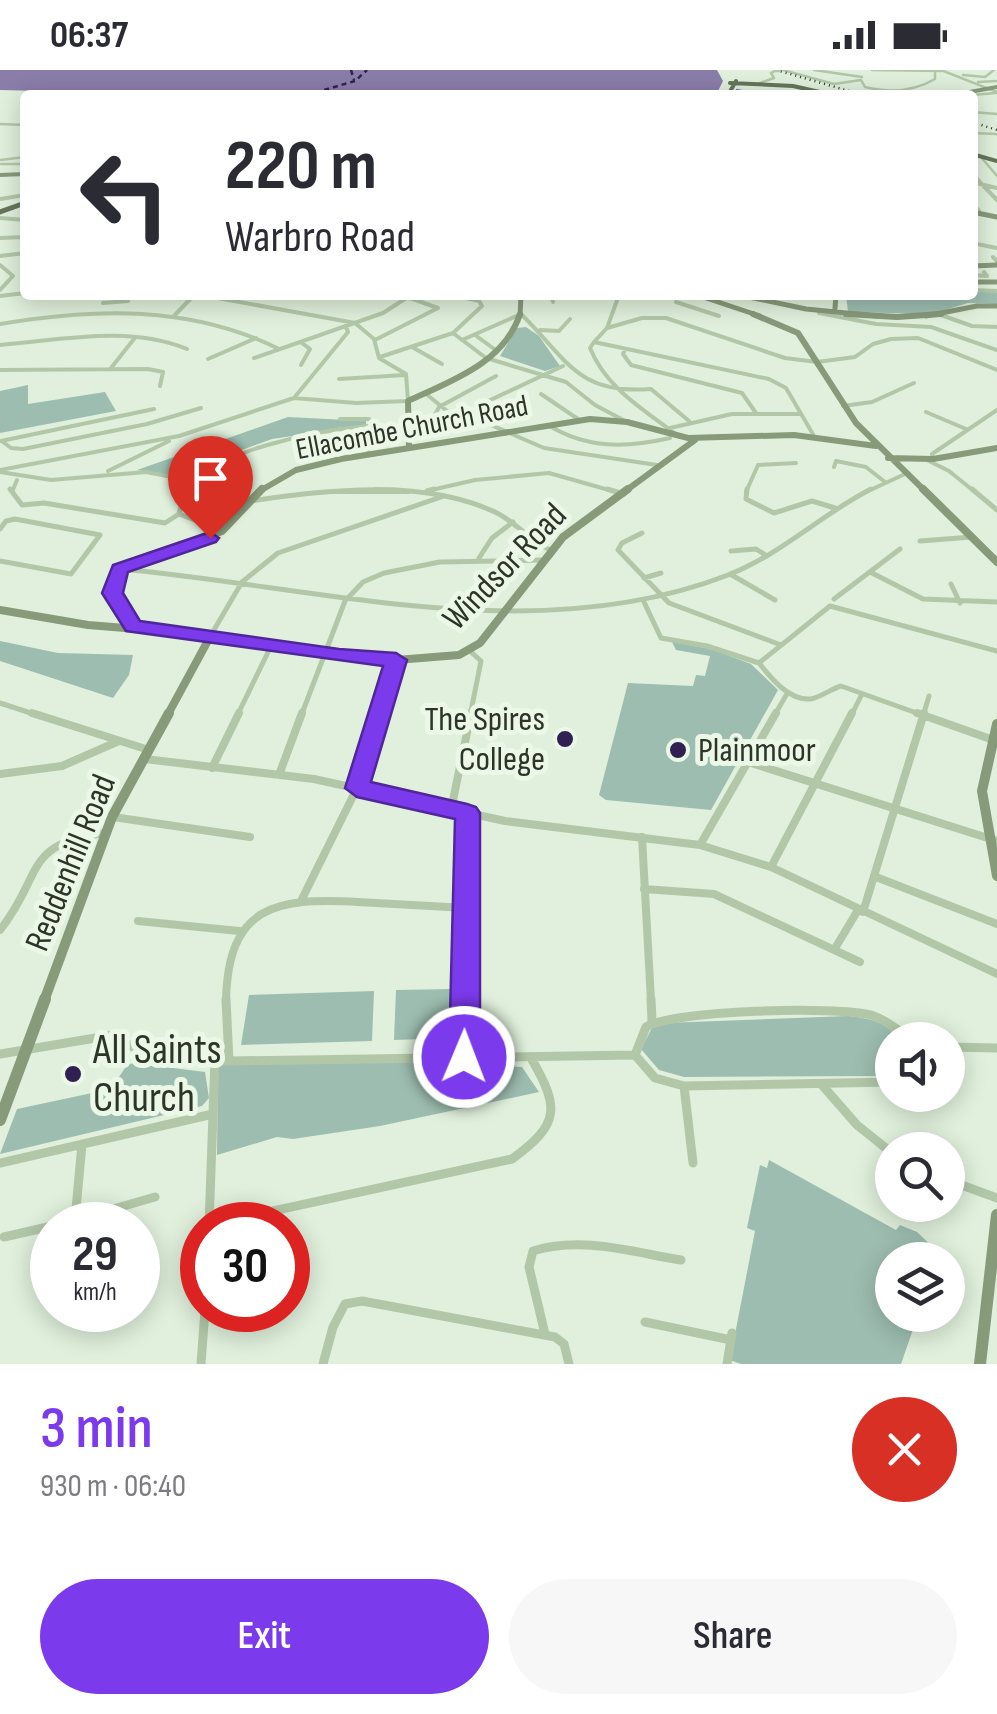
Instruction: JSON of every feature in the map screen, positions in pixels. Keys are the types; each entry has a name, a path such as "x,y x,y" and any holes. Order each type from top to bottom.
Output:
{"main road":[{"path":"728,90 733,80 803,90"}],"street":[{"path":"760,83 774,78 771,73 780,70 845,87"},
{"path":"814,70 863,77 864,86 880,90"},
{"path":"872,70 984,76 994,70"},
{"path":"940,71 997,88"},
{"path":"898,90 926,84 940,71"},
{"path":"836,84 861,80"},
{"path":"974,82 989,88"},
{"path":"981,85 997,88"},
{"path":"978,90 997,88"},
{"path":"978,157 997,176"},
{"path":"978,180 997,200"},
{"path":"978,183 997,188"},
{"path":"988,245 997,236"},
{"path":"978,244 997,248"},
{"path":"0,265 13,276 0,293"},
{"path":"978,277 987,276 984,272"},
{"path":"174,317 189,300"},
{"path":"224,300 346,323"},
{"path":"254,358 383,313 403,300"},
{"path":"375,340 438,308 419,300"},
{"path":"379,358 453,333 482,306 476,300"},
{"path":"0,471 179,436 294,398 372,404 408,401 495,355 521,314 521,300"},
{"path":"618,300 607,328 590,348 598,370 669,433 674,445 671,454"},
{"path":"711,300 792,329 843,406 876,446 997,562"},
{"path":"762,300 840,319 932,327 997,350"},
{"path":"835,308 836,300"},
{"path":"103,303 129,301"},
{"path":"676,302 719,316"},
{"path":"819,313 941,315 967,306 997,306"},
{"path":"819,313 835,308 848,316"},
{"path":"690,323 702,309"},
{"path":"0,324 103,313 174,317 258,338 278,349"},
{"path":"462,340 521,314 527,316 531,326"},
{"path":"941,315 972,326 997,326"},
{"path":"607,328 650,317 690,323 785,358 817,362 855,357 873,344 908,338 933,342 997,370"},
{"path":"822,323 840,319"},
{"path":"538,330 558,331 570,320"},
{"path":"355,322 375,340 379,358 406,374"},
{"path":"294,398 348,332 346,323"},
{"path":"516,324 538,330 564,366 605,390 626,394 651,389 690,422"},
{"path":"453,333 480,354 495,355 566,382 594,404 627,422"},
{"path":"474,334 495,355"},
{"path":"110,369 135,338"},
{"path":"0,345 135,338 166,340 187,349"},
{"path":"208,359 258,338"},
{"path":"301,342 310,349 302,365"},
{"path":"594,342 769,379 786,388 814,436"},
{"path":"412,347 442,364"},
{"path":"625,349 631,364 742,393 756,412"},
{"path":"475,422 474,413 484,402 564,366"},
{"path":"0,370 158,370 164,372 160,386"},
{"path":"339,379 406,374"},
{"path":"406,374 409,448"},
{"path":"475,422 456,429 438,428 432,420 443,405 496,376"},
{"path":"843,406 872,402 914,383"},
{"path":"425,393 458,420 475,422 544,448 657,465"},
{"path":"541,394 578,419"},
{"path":"368,455 372,404"},
{"path":"2,441 11,448 23,449 147,424 201,408"},
{"path":"2,441 154,410"},
{"path":"929,459 997,410"},
{"path":"548,425 567,438 633,446 657,442 690,422 756,412 801,414"},
{"path":"926,412 966,429"},
{"path":"340,419 369,423"},
{"name":"Ellacombe Church Road","path":"120,569 222,531 272,480 296,470 578,419 627,422 697,439"},
{"path":"18,479 10,490 20,503 44,503 165,523 179,514 186,487 228,458 272,440 369,423"},
{"path":"697,439 766,434 814,436 876,446"},
{"path":"102,474 179,436"},
{"name":"Windsor Road","path":"0,610 73,624 211,635 324,654 396,660 446,658 470,652 563,537 624,494 671,454 697,439"},
{"path":"888,458 929,459 995,450"},
{"path":"929,459 997,510"},
{"path":"836,461 866,467 886,482"},
{"path":"796,463 758,465 746,500 780,514 790,513 812,500 835,508"},
{"path":"0,471 18,479 142,472 194,481"},
{"path":"250,501 282,496 421,492 475,480 549,474 624,494"},
{"path":"133,626 112,593 120,569 504,614 644,602 730,574 768,556 835,508 905,474"},
{"path":"421,492 493,511 552,551"},
{"path":"211,635 242,582 294,544 387,518 444,496"},
{"path":"179,514 222,531"},
{"path":"0,528 10,519 100,535 71,574 0,560"},
{"path":"479,558 492,538 513,522"},
{"path":"642,533 622,543 618,550 669,603 782,645"},
{"path":"920,542 972,537"},
{"path":"834,599 900,548"},
{"path":"731,551 756,549 768,556"},
{"path":"280,776 324,654 348,596 359,585 388,573 479,558 544,560"},
{"path":"870,572 924,599 997,602"},
{"path":"644,578 661,574"},
{"path":"730,574 775,600"},
{"path":"952,584 960,602"},
{"path":"644,602 661,638 719,649 760,663 788,692 809,699 841,686 995,740"},
{"path":"760,663 830,606 997,651"},
{"name":"Reddenhill Road","path":"0,1120 112,817 177,691 211,635"},
{"path":"212,768 272,644"},
{"path":"451,810 481,661 470,652"},
{"path":"302,899 357,788 396,660"},
{"path":"700,845 788,692"},
{"path":"771,868 862,694"},
{"path":"834,950 861,911 876,877 929,696"},
{"path":"0,703 119,741 146,754 212,768 357,788 467,813 700,845 771,868 997,974"},
{"path":"997,724 982,791 997,876"},
{"path":"0,774 57,767 102,752 119,741"},
{"path":"748,762 993,840"},
{"path":"464,1057 467,813"},
{"path":"112,817 250,836"},
{"path":"0,930 47,847 68,836 107,833"},
{"path":"642,837 652,1021"},
{"path":"876,877 997,924"},
{"path":"644,889 714,894 860,962"},
{"path":"229,1061 226,962 238,931 274,906 302,899 466,908"},
{"path":"138,921 238,931"},
{"path":"875,1082 684,1086 655,1078 635,1055 637,1036 652,1021 675,1016 862,1012 890,1022"},
{"path":"0,1054 114,1035 144,1054 229,1061 635,1055"},
{"path":"965,1047 997,1048"},
{"path":"310,1203 512,1159 541,1139 551,1120 549,1088 531,1057"},
{"path":"210,1202 215,1059"},
{"path":"821,1084 857,1126 875,1139"},
{"path":"684,1086 693,1163"},
{"path":"0,1164 214,1114"},
{"path":"77,1202 82,1144"},
{"path":"965,1186 997,1198"},
{"path":"140,1202 155,1198"},
{"path":"980,1364 997,1214"},
{"path":"4,1237 30,1231"},
{"path":"545,1334 529,1267 533,1251 548,1245 569,1244 681,1260"},
{"path":"323,1364 344,1304 362,1301 545,1334 564,1344 570,1364"},
{"path":"644,1322 732,1337 728,1364"},
{"path":"201,1364 203,1332"}],"green space":[{"path":"978,291 997,292 997,304 968,303 932,314 848,312 847,300 978,300"},
{"path":"526,327 539,336 560,366 545,371 500,356 517,328"},
{"path":"28,385 28,404 105,392 116,411 0,433 0,391"},
{"path":"288,417 366,421 366,425 272,439 239,451 193,478 137,470"},
{"path":"0,641 58,653 133,655 129,675 113,698 0,661"},
{"name":"Plainmoor","path":"672,642 711,649 751,664 778,690 711,810 606,800 599,795 628,683 693,686 696,675 705,676 710,656 676,650"},
{"path":"453,989 453,1038 394,1040 396,990"},
{"path":"374,991 372,1041 241,1045 249,995"},
{"path":"863,1018 876,1022 875,1076 684,1077 659,1070 641,1049 652,1028 665,1023"},
{"path":"436,1060 455,1065 522,1067 539,1092 380,1126 293,1139 277,1137 217,1155 218,1063"},
{"path":"127,1065 205,1072 209,1098 202,1106 0,1154 17,1109 111,1089"},
{"path":"769,1160 875,1218 875,1222 896,1230 900,1225 927,1242 875,1242 875,1332 912,1332 901,1364 741,1364 730,1360 755,1231 747,1228 760,1165 767,1168"}],"shaded area":[{"path":"0,70 717,70 723,81 718,90 0,90"}],"ferry route":[{"path":"351,70 354,80"},
{"path":"324,90 355,81 367,70"}],"railway":[{"path":"776,70 846,90"},
{"path":"978,124 997,130"}],"place":[{"name":"The Spires College","path":"565,739"},
{"name":"Plainmoor","path":"678,750"},
{"name":"All Saints Church","path":"73,1074"}],"route":[{"path":"210,538 144,557 120,569 112,593 133,626 339,656 396,660 357,788 467,813 464,1057"}]}
